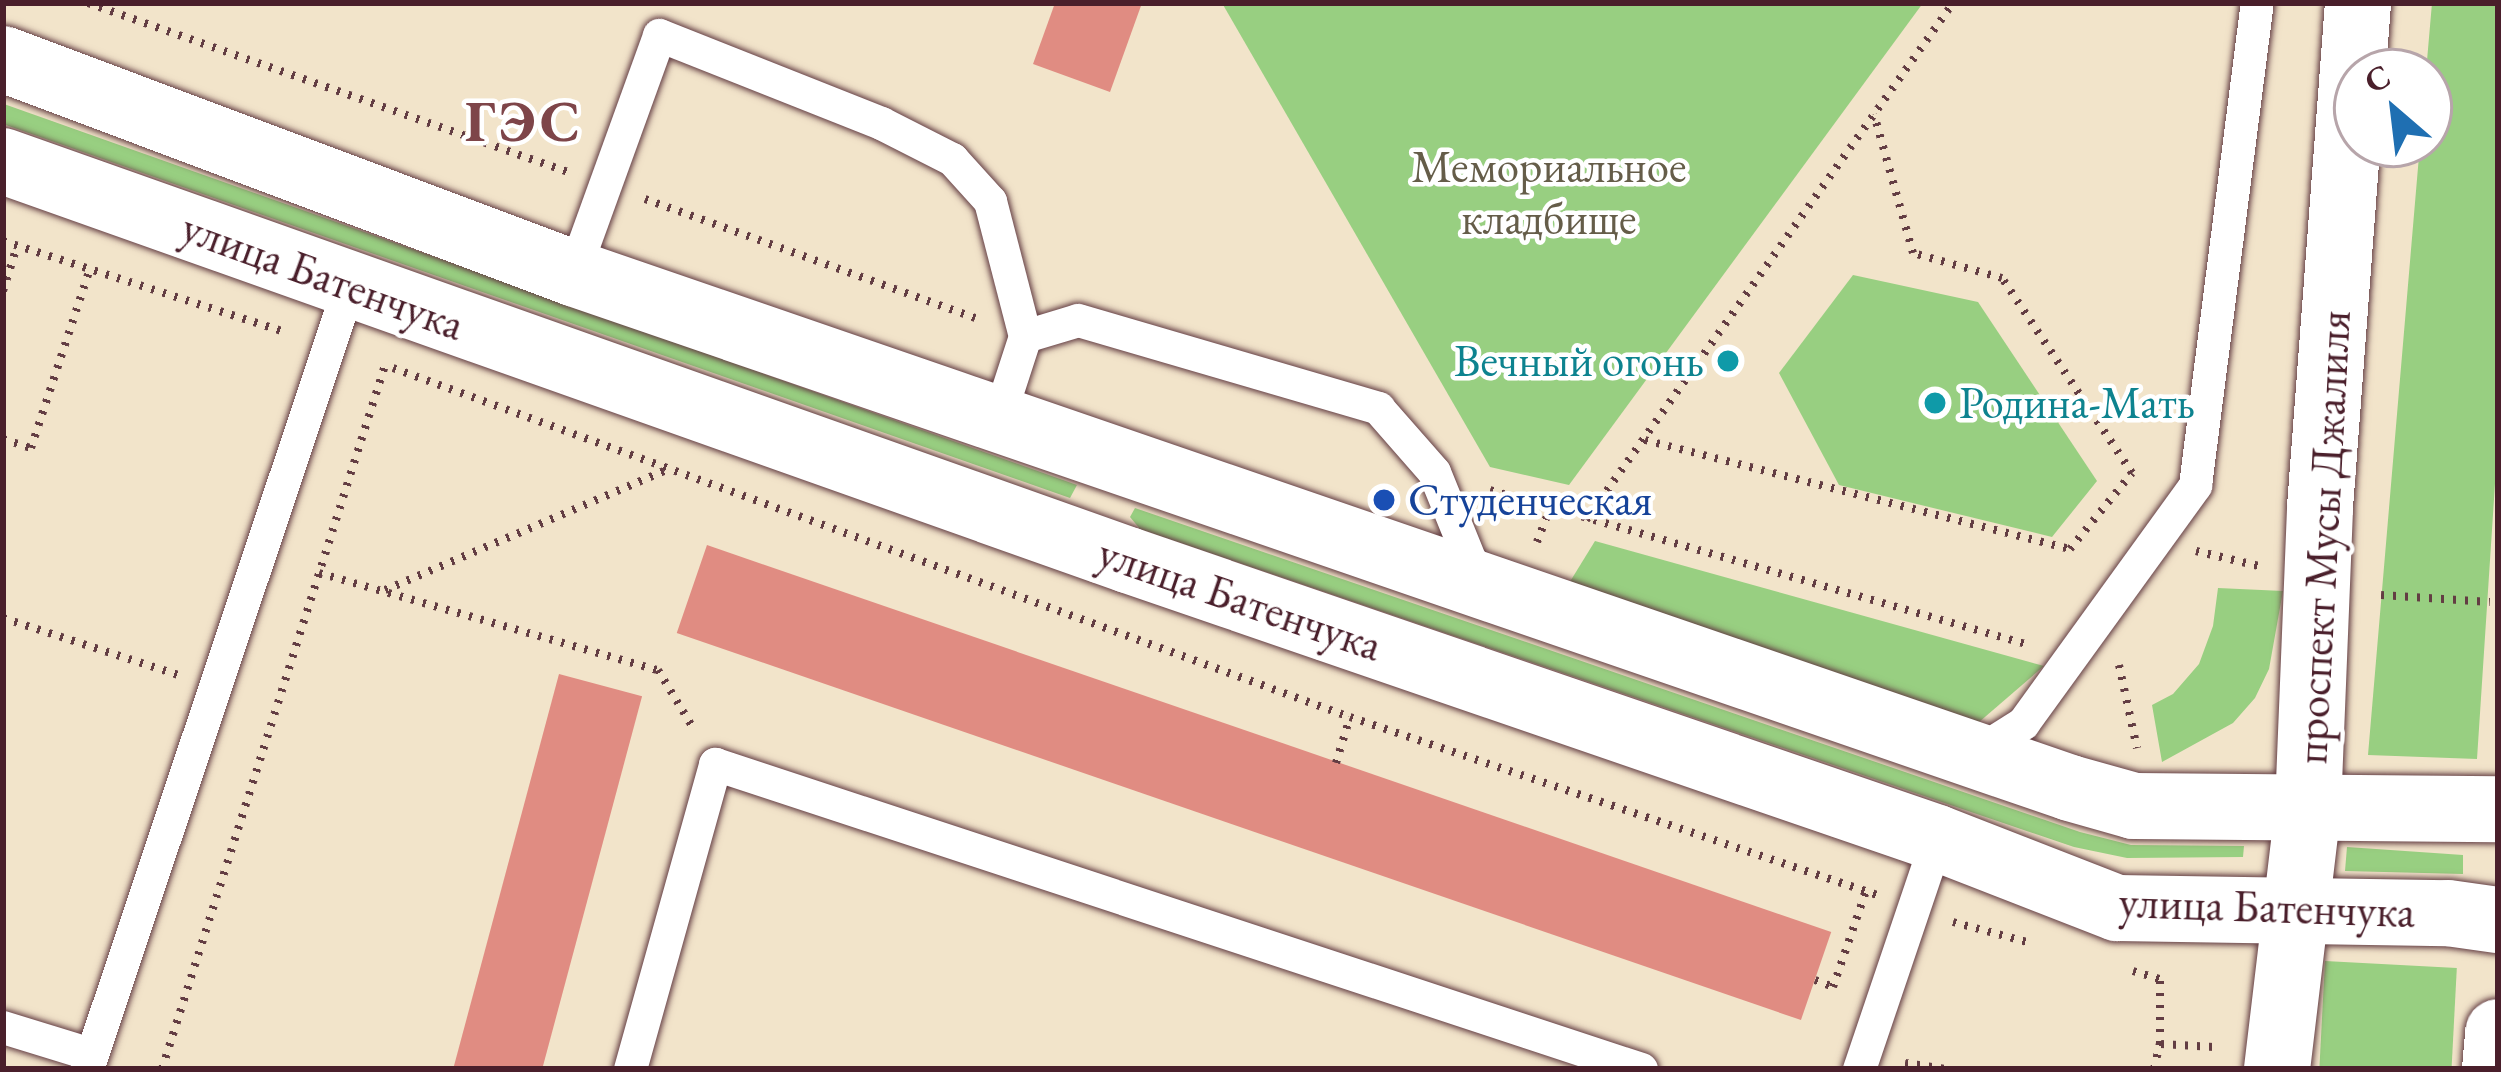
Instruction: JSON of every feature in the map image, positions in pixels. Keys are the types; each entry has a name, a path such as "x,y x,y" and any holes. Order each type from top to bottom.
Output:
{"main road":[{"name":"проспект Мусы Джалиля","path":"2277,1069 2308,808 2320,507 2359,3"},
{"name":"улица Батенчука","path":"3,59 573,273 999,416 1160,477 1971,756 2134,806 2498,809"},
{"name":"улица Батенчука","path":"3,161 338,316 1127,560 1937,838 2117,908 2448,913 2498,920"},
{"path":"1127,560 1100,536 1099,513 1116,492 1160,477"},
{"path":"2495,1069 2498,1032"}],"lane":[{"path":"1971,756 2023,723 2195,485 2257,3"},
{"path":"573,273 659,34 881,123 952,159 990,201 1025,336 999,416"},
{"path":"3,1027 89,1062 338,316"},
{"path":"1025,336 1078,320 1378,408 1434,472 1479,583"},
{"path":"630,1069 715,764 1641,1069"},
{"path":"1859,1069 1937,838"}],"path":[{"path":"1586,520 1953,3"},
{"path":"1645,440 2070,549 2132,472 2002,278 1913,253 1874,114"},
{"path":"3,241 90,269 338,316 385,365 1350,717 1913,910 2048,948"},
{"path":"3,292 17,246"},
{"path":"3,439 31,448 90,269"},
{"path":"162,1069 385,365"},
{"path":"384,591 670,469"},
{"path":"319,573 658,670 715,764"},
{"path":"2381,596 2490,602"},
{"path":"3,617 214,686"},
{"path":"1336,763 1350,717"},
{"path":"1815,980 1833,987 1866,891"},
{"path":"2115,966 2160,979 2161,1044 2154,1069"},
{"path":"2161,1044 2214,1048"},
{"path":"2198,1058 2202,1046"}],"green space":[{"name":"Мемориальное кладбище","path":"1222,3 1923,3 1569,485 1490,467"},
{"path":"2432,3 2498,3 2498,438 2477,759 2368,755 2418,168 2453,168 2453,48 2428,48"},
{"path":"4,104 1077,485 1070,498 3,124"},
{"path":"1853,275 1978,302 2097,481 2052,537 1839,485 1779,373"},
{"path":"1135,508 2080,832 2131,845 2244,846 2243,857 2127,858 2074,847 1140,529 1130,517"},
{"path":"1595,541 2044,666 1964,735 1563,593"},
{"path":"2218,588 2283,591 2269,669 2255,698 2233,723 2162,762 2152,705 2173,694 2199,664 2213,626"},
{"path":"2347,847 2463,855 2463,874 2345,871"},
{"path":"2325,961 2457,968 2452,1069 2319,1069"}],"building":[{"path":"1055,3 1142,3 1110,92 1033,64"},
{"path":"707,545 1831,932 1801,1020 677,633"},
{"path":"559,674 642,696 542,1069 453,1069"}],"place":[{"name":"Вечный огонь","path":"1728,361"},
{"name":"Родина-Мать","path":"1935,403"},
{"name":"Студенческая","path":"1384,500"}],"district":[{"name":"ГЭС","path":"524,122"}]}
